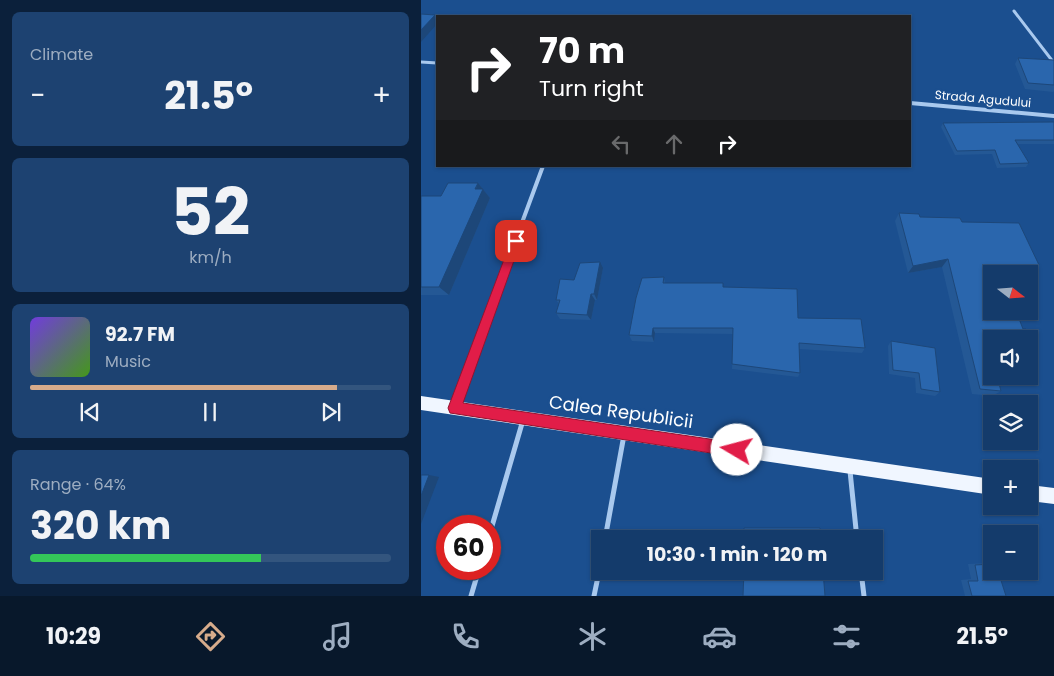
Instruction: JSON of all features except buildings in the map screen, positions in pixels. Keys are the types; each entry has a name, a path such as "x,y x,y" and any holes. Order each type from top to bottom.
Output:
{"main road":[{"name":"Calea Republicii","path":"421,403 983,486"},
{"path":"1038,494 1054,496"}],"street":[{"path":"1014,11 1054,63"},
{"path":"421,62 436,64"},
{"name":"Strada Agudului","path":"911,103 1054,116"},
{"path":"454,408 543,167"}],"lane":[{"path":"495,515 524,418"},
{"path":"607,530 625,433"},
{"path":"850,466 856,530"},
{"path":"471,596 476,580"},
{"path":"594,596 597,580"},
{"path":"862,580 864,596"}],"route":[{"path":"516,241 454,408 737,450"}]}
